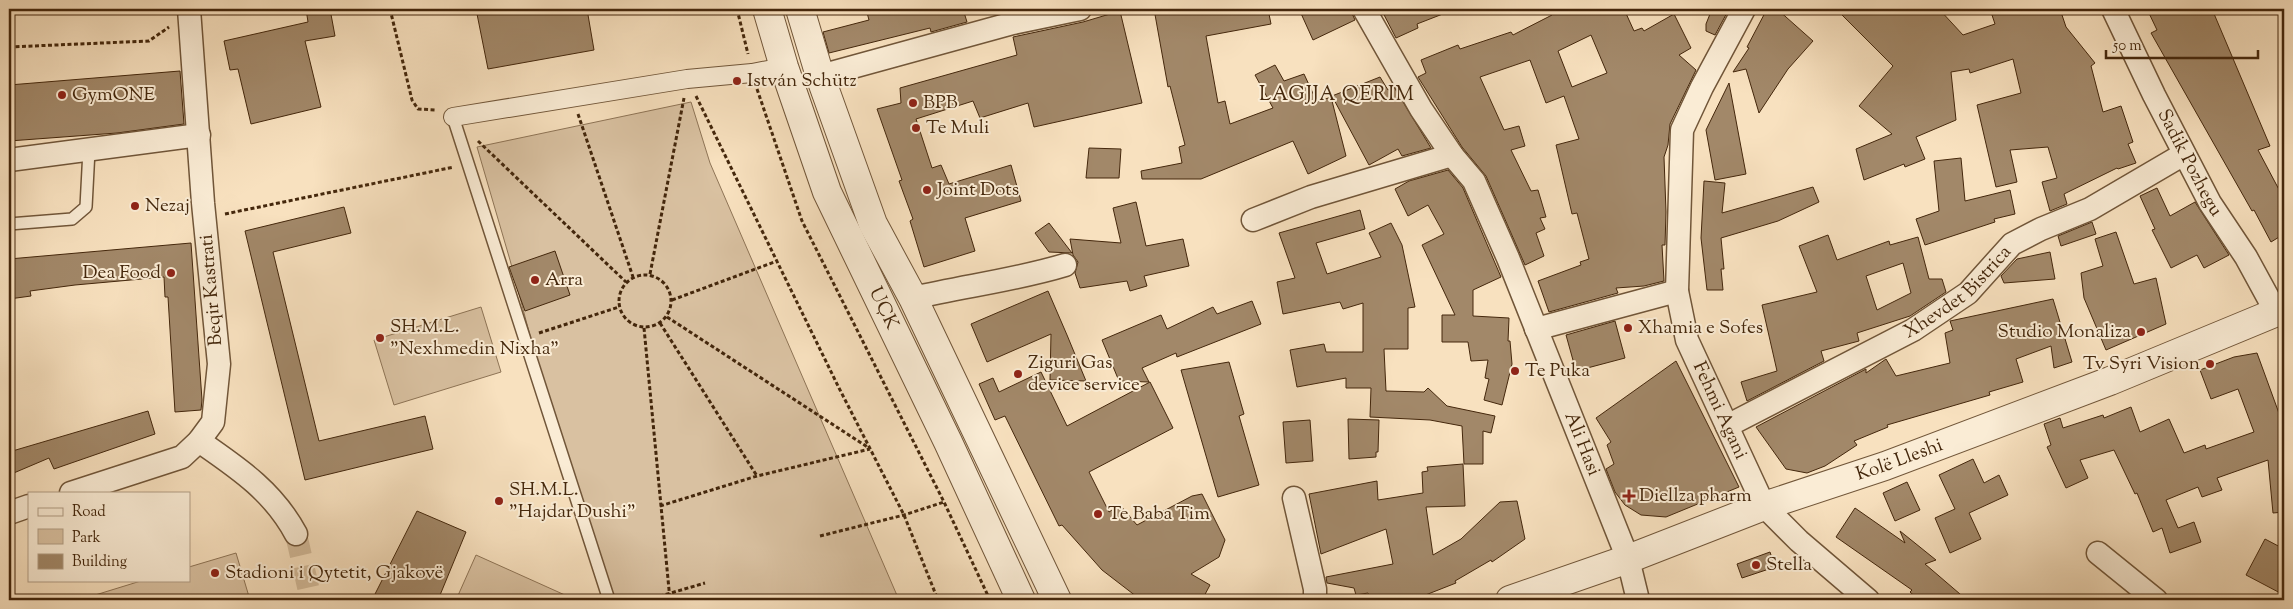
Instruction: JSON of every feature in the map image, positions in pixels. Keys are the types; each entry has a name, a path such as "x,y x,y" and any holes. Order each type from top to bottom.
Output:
{"street":[{"name":"UÇK","path":"767,9 784,67 827,192 948,442 1021,600"},
{"name":"UÇK","path":"800,9 820,76 873,224 913,298 1057,600"},
{"path":"820,76 1012,16 1080,9"},
{"name":"Ali Hasi","path":"1364,9 1421,109 1452,155 1474,180 1628,559 1638,600"},
{"name":"Fehmi Agani","path":"1744,9 1682,130 1677,290 1687,340 1764,506 1798,541 1868,600"},
{"name":"Sadik Pozhegu","path":"2113,9 2210,203 2280,310"},
{"name":"Beqir Kastrati","path":"74,492 182,457 200,441 214,422 219,364 205,218 190,11"},
{"path":"453,117 687,79 752,73 784,67"},
{"path":"9,160 199,135"},
{"name":"Xhevdet Bistrica","path":"1727,426 1913,330 1968,293 2012,244 2090,209 2184,154"},
{"path":"1253,220 1311,197 1452,155"},
{"name":"UÇK","path":"913,298 950,289 1033,275 1065,264"},
{"path":"1536,329 1677,290"},
{"name":"Kolë Lleshi","path":"1510,600 1628,559 1764,506 1894,463 2110,381 2280,310"},
{"path":"200,441 255,480 285,514 296,534"},
{"path":"1294,498 1315,589 1315,600"},
{"path":"9,513 28,506"},
{"path":"2098,554 2156,600"}],"lane":[{"path":"453,117 467,165 526,338 609,600"},
{"path":"9,224 72,220 86,207 89,150"}],"path":[{"path":"390,9 412,100 418,109"},
{"path":"737,9 752,73 802,221 944,502 990,600"},
{"path":"9,47 149,41 190,11"},
{"path":"687,79 904,515 938,600"},
{"path":"650,274 687,79"},
{"path":"572,98 633,277"},
{"path":"453,117 626,282"},
{"path":"205,218 467,165"},
{"path":"672,300 777,261"},
{"path":"650,274 666,283 672,300 666,317 660,323 644,328 628,321 619,306 619,298 626,282 633,277 650,274"},
{"path":"526,338 619,306"},
{"path":"666,317 870,449"},
{"path":"660,323 757,476"},
{"path":"644,328 670,600"},
{"path":"660,506 757,476 870,449"},
{"path":"820,536 904,515 944,502"},
{"path":"647,600 705,582"}],"green space":[{"path":"691,102 710,163 899,600 612,600 537,362 477,147"},
{"path":"481,307 501,372 394,405 374,340"},
{"name":"Stadioni i Qytetit, Gjakovë","path":"236,553 250,600 79,600 138,582 190,582 190,567"},
{"path":"476,555 576,600 456,600"}],"building":[{"path":"306,9 330,9 335,36 305,41 321,107 251,124 238,69 230,70 224,41 308,22"},
{"path":"476,9 587,9 594,50 488,69"},
{"path":"866,9 963,9 967,22 931,32 930,28 829,53 823,32 869,20"},
{"path":"1154,9 1268,9 1271,24 1206,36 1218,103 1225,101 1230,124 1273,108 1255,75 1275,65 1284,81 1304,74 1317,102 1331,97 1346,156 1308,174 1293,141 1201,179 1142,179 1141,171 1182,163 1179,147 1185,145 1170,86 1168,87"},
{"path":"1299,9 1350,9 1355,20 1313,40"},
{"path":"1381,9 1453,10 1417,24 1418,28 1396,38"},
{"path":"1549,9 1624,9 1634,31 1642,28 1644,31 1674,14 1691,48 1679,55 1696,70 1670,124 1668,145 1664,157 1666,212 1665,245 1662,245 1664,281 1644,286 1616,288 1618,293 1549,312 1538,281 1581,265 1580,262 1589,259 1577,213 1572,214 1556,145 1579,139 1564,96 1546,103 1530,60 1480,77 1504,130 1519,126 1525,146 1511,150 1531,191 1538,190 1546,217 1540,218 1545,229 1536,233 1544,256 1525,265 1486,176 1462,147 1418,77 1426,73 1421,60 1458,45 1460,49 1511,32 1513,35 1552,15","holes":["1591,35 1607,73 1572,87 1558,51"]},
{"path":"1712,9 1729,9 1715,35 1706,31 1706,24"},
{"path":"1767,9 1777,9 1813,41 1788,69 1759,113 1746,69 1733,72 1749,48 1747,47"},
{"path":"1836,9 1939,9 1963,35 1995,24 1990,9 2060,9 2066,27 2095,63 2091,66 2103,112 2121,106 2133,142 2128,144 2136,163 2117,168 2064,194 2067,204 2050,211 2042,182 2057,178 2048,147 2010,150 2017,182 1996,187 1977,105 2021,93 2013,59 1970,73 1969,69 1951,72 1956,120 1916,137 1925,159 1905,167 1904,164 1864,180 1856,149 1892,134 1859,106 1893,66"},
{"path":"2147,9 2212,9 2270,146 2258,150 2284,199 2284,234 2271,242 2151,33 2157,30"},
{"path":"1120,11 1142,103 1034,127 1028,103 980,118 973,101 916,119 932,168 941,165 949,184 1011,165 1021,201 965,218 975,251 924,267 910,221 913,219 899,181 902,180 877,109 901,103 900,88 1017,55 1013,37 1083,22"},
{"path":"180,71 184,124 117,133 9,141 9,85"},
{"path":"1380,77 1388,90 1394,87 1431,148 1402,156 1398,149 1369,165 1332,96"},
{"path":"1729,83 1746,174 1715,180 1706,130"},
{"path":"1089,148 1121,149 1119,178 1086,178"},
{"path":"1961,158 1965,201 2010,190 2015,214 1994,219 1995,222 1925,245 1916,219 1939,211 1934,161"},
{"path":"1448,170 1463,188 1501,277 1473,290 1473,316 1509,318 1508,341 1510,341 1512,364 1502,405 1484,400 1489,379 1485,378 1488,360 1471,361 1468,342 1442,342 1442,315 1455,315 1422,245 1444,234 1428,205 1408,216 1395,189 1409,181"},
{"path":"1704,181 1725,183 1722,213 1813,187 1819,202 1778,221 1721,238 1724,269 1721,269 1723,290 1707,290 1701,238"},
{"path":"2157,188 2170,216 2195,202 2229,255 2204,268 2197,255 2171,268 2152,230 2155,229 2140,196"},
{"path":"1136,202 1146,246 1183,239 1189,266 1144,276 1147,286 1130,291 1127,281 1080,288 1075,273 1078,262 1073,255 1070,239 1121,243 1113,208"},
{"path":"344,207 351,233 273,252 319,441 425,416 433,449 305,480 245,231"},
{"path":"1360,210 1365,229 1316,243 1327,274 1381,257 1369,233 1391,223 1402,245 1415,307 1408,308 1408,349 1384,349 1386,391 1424,392 1428,388 1447,406 1495,416 1491,433 1483,431 1483,464 1464,464 1462,426 1430,420 1370,417 1371,388 1346,388 1346,378 1297,387 1290,350 1324,344 1326,352 1363,352 1363,303 1343,309 1340,302 1283,314 1277,282 1295,278 1279,233"},
{"path":"2092,222 2096,234 2061,246 2058,236"},
{"path":"1049,223 1072,253 1049,252 1035,233"},
{"path":"2116,232 2134,284 2156,278 2166,324 2106,350 2084,298 2081,273 2103,266 2095,239"},
{"path":"1828,235 1837,260 1889,241 1890,245 1918,237 1929,279 1942,279 1946,292 1910,316 1857,333 1859,341 1821,351 1824,361 1747,401 1741,382 1777,371 1762,305 1817,292 1799,246","holes":["1903,263 1911,293 1877,310 1866,276"]},
{"path":"191,243 202,400 201,410 175,412 168,297 165,297 164,277 30,291 31,296 9,299 9,259"},
{"path":"555,251 570,295 525,311 509,267"},
{"path":"2050,252 2055,279 2004,283 2001,276 2017,259"},
{"path":"1048,291 1086,381 1050,380 1051,334 987,362 971,324"},
{"path":"2053,299 2072,362 2054,368 2051,346 2016,359 2023,382 1989,392 1990,395 1887,425 1888,427 1854,441 1857,445 1825,466 1807,473 1786,469 1756,427 1866,369 1866,373 1886,359 1896,376 1950,363 1945,333 1953,330 1950,321"},
{"path":"1252,301 1261,324 1177,357 1176,353 1142,368 1149,382 1119,381 1102,340 1161,315 1167,329 1213,307 1217,314"},
{"name":"Xhamia e Sofes","path":"1615,321 1625,358 1576,371 1566,335"},
{"path":"2257,353 2284,427 2284,512 2273,513 2268,460 2217,478 2222,490 2202,497 2198,487 2166,500 2178,528 2194,522 2201,542 2170,553 2162,528 2153,532 2137,493 2135,494 2114,450 2080,460 2088,478 2066,488 2047,447 2051,445 2044,424 2060,418 2063,428 2103,415 2104,418 2131,407 2140,432 2169,419 2184,453 2205,445 2206,449 2254,432 2238,389 2211,399 2200,370 2234,357"},
{"path":"1676,361 1739,487 1666,517 1641,515 1625,505 1615,492 1606,469 1614,464 1607,445 1611,442 1596,418"},
{"path":"1229,362 1244,414 1239,416 1259,485 1218,497 1181,370"},
{"path":"1041,372 1067,426 1150,382 1173,428 1089,472 1109,512 1120,505 1137,525 1192,496 1202,494 1225,540 1219,557 1191,574 1210,585 1202,600 1141,600 1102,570 1062,525 1059,526 1005,416 995,420 979,384 993,378 999,392"},
{"path":"148,411 155,434 54,469 49,458 9,475 9,452"},
{"path":"1348,419 1379,420 1378,452 1376,452 1376,457 1349,459"},
{"path":"1310,420 1313,461 1286,463 1283,422"},
{"path":"1973,459 1984,483 1999,475 2008,495 1969,513 1981,539 1950,553 1935,518 1955,509 1939,475"},
{"path":"1463,464 1465,506 1426,507 1433,555 1461,539 1500,502 1517,501 1525,539 1492,562 1491,560 1455,581 1456,583 1423,596 1403,600 1371,600 1368,593 1356,595 1354,588 1327,583 1326,577 1393,564 1386,529 1321,554 1309,494 1377,481 1378,500 1423,493 1422,472 1428,471 1427,467"},
{"path":"1907,482 1920,510 1895,521 1883,493"},
{"path":"1855,508 1905,543 1900,531 1936,560 1925,564 1967,600 1919,600 1910,592 1912,590 1836,537"},
{"path":"417,511 466,532 438,600 372,600"},
{"path":"2265,539 2284,549 2284,595 2246,575"},
{"name":"Stella","path":"1770,552 1775,567 1742,578 1737,564"}],"tunnel":[{"path":"296,534 311,600"}],"place":[{"name":"István Schütz","path":"737,81"},
{"name":"GymONE","path":"62,95"},
{"name":"BPB","path":"913,103"},
{"name":"Te Muli","path":"916,128"},
{"name":"Joint Dots","path":"927,190"},
{"name":"Nezaj","path":"135,206"},
{"name":"Dea Food","path":"171,273"},
{"name":"Arra","path":"535,280"},
{"name":"Xhamia e Sofes","path":"1628,328"},
{"name":"Studio Monaliza","path":"2141,332"},
{"name":"SH.M.L. \"Nexhmedin Nixha\"","path":"380,338"},
{"name":"Tv Syri Vision","path":"2210,364"},
{"name":"Te Puka","path":"1515,371"},
{"name":"Ziguri Gas device service","path":"1018,374"},
{"name":"Diellza pharm","path":"1629,496"},
{"name":"SH.M.L. \"Hajdar Dushi\"","path":"499,501"},
{"name":"Te Baba Tim","path":"1098,514"},
{"name":"Stella","path":"1756,565"},
{"name":"Stadioni i Qytetit, Gjakovë","path":"215,573"}],"district":[{"name":"LAGJJA QERIM","path":"1337,95"}]}
